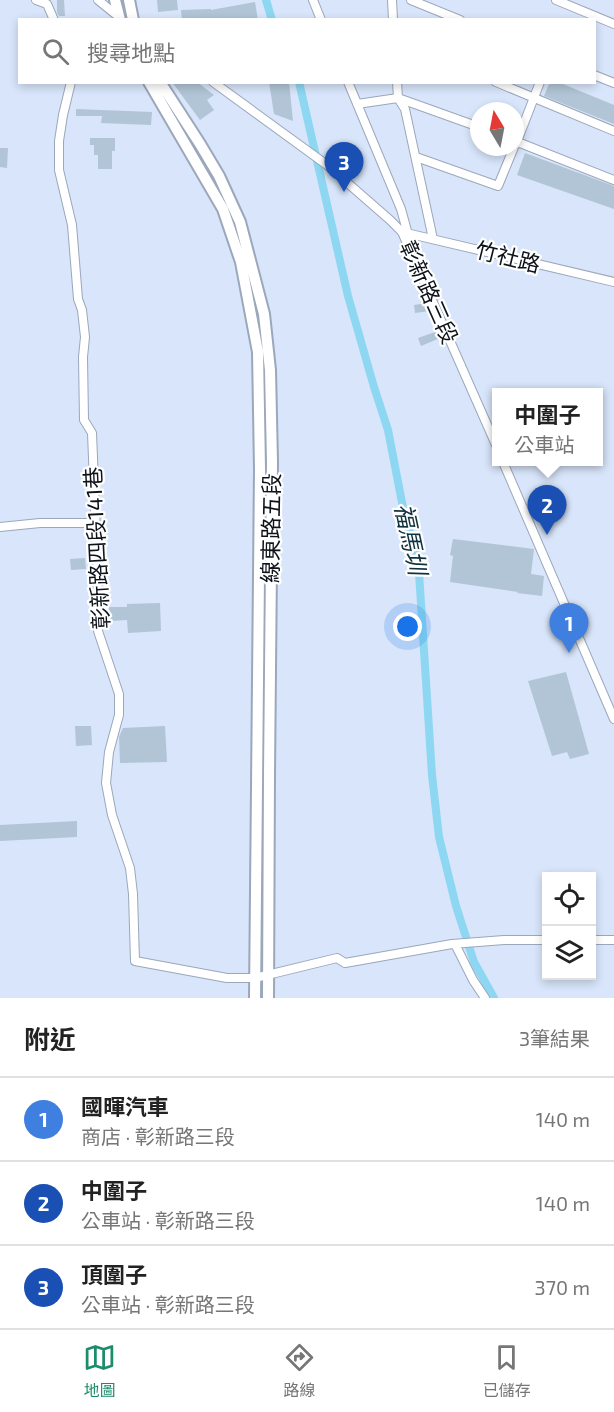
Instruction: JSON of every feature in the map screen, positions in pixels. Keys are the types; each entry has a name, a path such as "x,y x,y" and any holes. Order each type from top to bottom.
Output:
{"main road":[{"path":"115,0 120,18"},
{"path":"129,0 133,18"},
{"name":"線東路五段","path":"150,84 223,208 241,262 258,352 260,469 255,998"},
{"name":"線東路五段","path":"161,84 219,176 240,222 264,314 270,370 272,462 268,998"}],"street":[{"path":"36,0 48,4 53,18"},
{"path":"98,0 120,18"},
{"path":"313,0 320,18"},
{"path":"392,0 393,18"},
{"path":"411,0 455,18"},
{"path":"556,0 614,24"},
{"path":"596,76 614,83"},
{"name":"彰新路四段141巷","path":"71,84 59,141 59,170 72,225 78,299 82,310 85,337 84,420 92,433 98,631 119,694 119,715 109,752 106,783 112,815 130,868 135,961 227,978 255,978"},
{"name":"彰新路三段","path":"216,84 327,165 405,233"},
{"name":"彰新路三段","path":"349,84 400,209 410,248 492,436"},
{"path":"397,84 398,98 405,109 433,239"},
{"path":"501,84 614,131"},
{"path":"524,122 539,84"},
{"path":"357,104 398,98 470,125"},
{"path":"524,146 614,180"},
{"path":"416,157 498,186 510,156"},
{"name":"竹社路","path":"405,233 614,282"},
{"path":"505,466 614,719"},
{"path":"0,527 94,523"},
{"path":"255,978 337,958 345,963 458,944 504,940 542,940"},
{"path":"596,940 614,940"},
{"path":"458,944 473,981 485,998"}],"building":[{"path":"57,0 64,0 65,16 59,16 57,12"},
{"path":"157,0 177,0 178,10 158,12"},
{"path":"255,2 258,18 182,18 181,10 211,10"},
{"path":"173,84 200,84 214,95 207,100 214,110 200,120"},
{"path":"269,84 289,84 293,121 274,114"},
{"path":"549,84 563,84 614,105 614,124 544,96"},
{"path":"76,109 152,112 151,125 101,123 102,116 76,116"},
{"path":"90,138 115,138 112,169 98,169 98,155 94,155 94,145 90,145"},
{"path":"0,148 8,148 7,168 0,167"},
{"path":"525,153 614,186 614,209 517,175"},
{"path":"427,303 430,311 415,313 414,305"},
{"path":"438,331 440,338 421,346 418,338"},
{"path":"453,539 534,549 531,574 544,576 542,596 450,582 453,556 450,555"},
{"path":"85,558 86,569 71,570 70,559"},
{"path":"160,603 161,631 128,633 127,620 110,621 109,607"},
{"path":"566,672 589,754 570,759 567,752 552,756 528,681"},
{"path":"75,726 91,726 92,745 76,746"},
{"path":"165,726 167,762 120,763 119,737 123,728"},
{"path":"77,821 77,837 0,841 0,825"}],"waterway":[{"name":"福馬圳","path":"266,0 271,18"},
{"name":"福馬圳","path":"299,84 348,296 388,430 405,518 418,557 432,775 439,837 456,906 474,962 494,998"}],"place":[{"name":"頂圍子","path":"344,192"},
{"name":"中圍子","path":"547,535"},
{"name":"國暉汽車","path":"569,653"}]}
